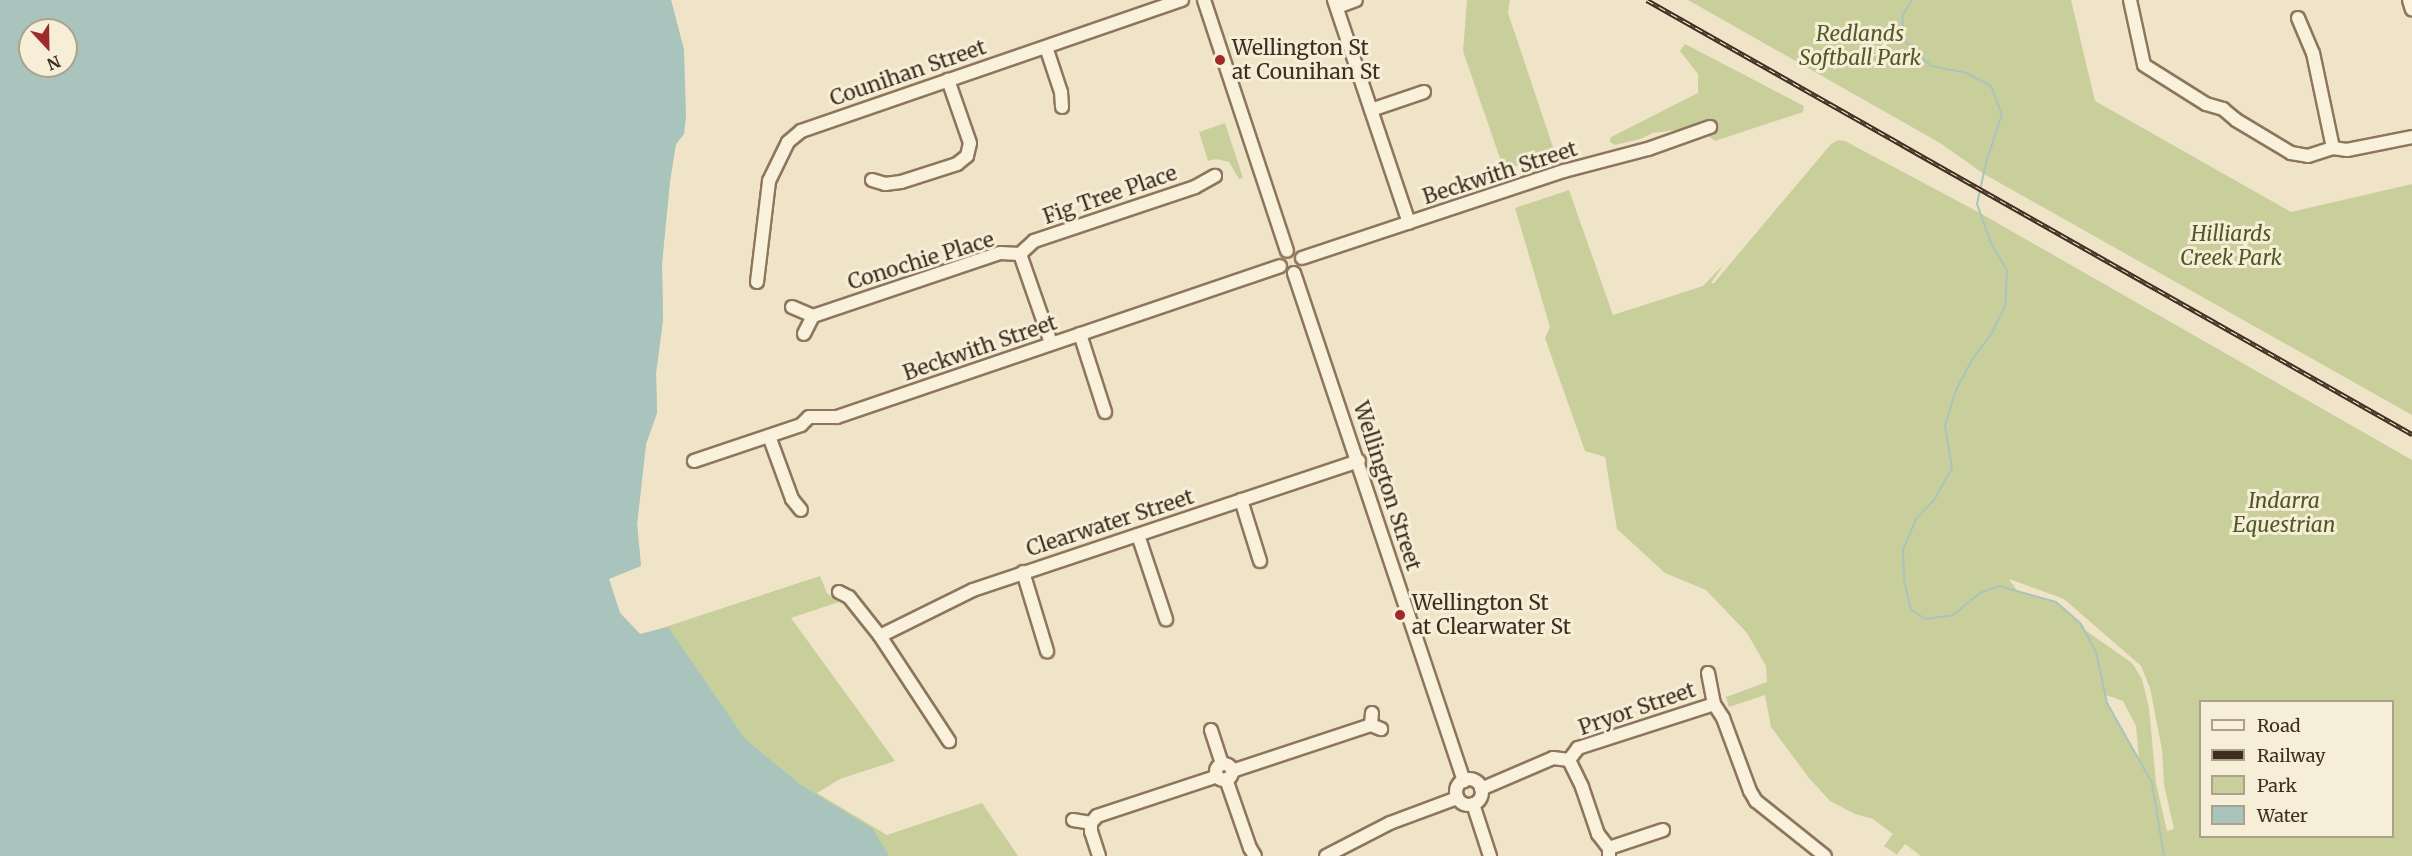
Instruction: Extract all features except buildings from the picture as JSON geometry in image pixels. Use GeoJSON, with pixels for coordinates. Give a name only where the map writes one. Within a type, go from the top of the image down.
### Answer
{"type":"FeatureCollection","features":[{"type":"Feature","properties":{"kind":"street","name":"Counihan Street"},"geometry":{"type":"LineString","coordinates":[[757,282],[769,181],[788,142],[801,131],[1182,0]]}},
{"type":"Feature","properties":{"kind":"street"},"geometry":{"type":"LineString","coordinates":[[1204,0],[1287,251]]}},
{"type":"Feature","properties":{"kind":"street"},"geometry":{"type":"LineString","coordinates":[[1356,0],[1336,3],[1409,223]]}},
{"type":"Feature","properties":{"kind":"street"},"geometry":{"type":"LineString","coordinates":[[2130,0],[2144,64],[2157,75],[2206,104],[2223,109],[2236,120],[2291,153],[2308,156],[2333,148],[2347,150],[2412,137]]}},
{"type":"Feature","properties":{"kind":"street"},"geometry":{"type":"LineString","coordinates":[[2409,0],[2412,10]]}},
{"type":"Feature","properties":{"kind":"street"},"geometry":{"type":"LineString","coordinates":[[2298,18],[2313,53],[2333,148]]}},
{"type":"Feature","properties":{"kind":"street"},"geometry":{"type":"LineString","coordinates":[[1046,47],[1062,92],[1062,107]]}},
{"type":"Feature","properties":{"kind":"street"},"geometry":{"type":"LineString","coordinates":[[872,180],[885,184],[901,182],[957,164],[967,156],[970,143],[948,80]]}},
{"type":"Feature","properties":{"kind":"street"},"geometry":{"type":"LineString","coordinates":[[1371,110],[1424,92]]}},
{"type":"Feature","properties":{"kind":"street","name":"Beckwith Street"},"geometry":{"type":"LineString","coordinates":[[1302,258],[1564,171],[1648,149],[1710,127]]}},
{"type":"Feature","properties":{"kind":"street","name":"Fig Tree Place"},"geometry":{"type":"LineString","coordinates":[[1020,254],[1034,242],[1195,188],[1215,176]]}},
{"type":"Feature","properties":{"kind":"street"},"geometry":{"type":"LineString","coordinates":[[1287,251],[1296,251],[1302,258],[1301,267],[1294,273],[1285,272],[1280,266],[1280,257],[1287,251]]}},
{"type":"Feature","properties":{"kind":"street","name":"Conochie Place"},"geometry":{"type":"LineString","coordinates":[[813,316],[1000,253],[1020,254],[1051,343]]}},
{"type":"Feature","properties":{"kind":"street","name":"Beckwith Street"},"geometry":{"type":"LineString","coordinates":[[694,460],[801,425],[809,417],[837,417],[1280,266]]}},
{"type":"Feature","properties":{"kind":"street","name":"Wellington Street"},"geometry":{"type":"LineString","coordinates":[[1294,273],[1359,461],[1464,781]]}},
{"type":"Feature","properties":{"kind":"street"},"geometry":{"type":"LineString","coordinates":[[792,307],[813,316],[804,334]]}},
{"type":"Feature","properties":{"kind":"street"},"geometry":{"type":"LineString","coordinates":[[1080,334],[1105,412]]}},
{"type":"Feature","properties":{"kind":"street"},"geometry":{"type":"LineString","coordinates":[[769,436],[792,499],[801,510]]}},
{"type":"Feature","properties":{"kind":"street","name":"Clearwater Street"},"geometry":{"type":"LineString","coordinates":[[880,636],[973,590],[1359,461]]}},
{"type":"Feature","properties":{"kind":"street"},"geometry":{"type":"LineString","coordinates":[[1241,500],[1260,561]]}},
{"type":"Feature","properties":{"kind":"street"},"geometry":{"type":"LineString","coordinates":[[1138,535],[1166,618]]}},
{"type":"Feature","properties":{"kind":"street"},"geometry":{"type":"LineString","coordinates":[[1023,572],[1047,651]]}},
{"type":"Feature","properties":{"kind":"street"},"geometry":{"type":"LineString","coordinates":[[839,592],[849,597],[880,636],[949,741]]}},
{"type":"Feature","properties":{"kind":"street","name":"Pryor Street"},"geometry":{"type":"LineString","coordinates":[[1481,789],[1553,758],[1569,760],[1578,748],[1714,704],[1708,674]]}},
{"type":"Feature","properties":{"kind":"street"},"geometry":{"type":"LineString","coordinates":[[1714,704],[1723,718],[1750,791],[1756,801],[1825,856]]}},
{"type":"Feature","properties":{"kind":"street"},"geometry":{"type":"LineString","coordinates":[[1099,856],[1091,832],[1091,823],[1097,816],[1375,722]]}},
{"type":"Feature","properties":{"kind":"street"},"geometry":{"type":"LineString","coordinates":[[1211,730],[1250,848],[1255,856]]}},
{"type":"Feature","properties":{"kind":"street"},"geometry":{"type":"LineString","coordinates":[[1569,760],[1582,787],[1598,834],[1609,852],[1663,830]]}},
{"type":"Feature","properties":{"kind":"street"},"geometry":{"type":"LineString","coordinates":[[1464,781],[1474,781],[1481,789],[1480,798],[1473,804],[1464,804],[1457,798],[1456,788],[1464,781]]}},
{"type":"Feature","properties":{"kind":"street"},"geometry":{"type":"LineString","coordinates":[[1326,856],[1390,824],[1457,798]]}},
{"type":"Feature","properties":{"kind":"street"},"geometry":{"type":"LineString","coordinates":[[1473,804],[1490,856]]}},
{"type":"Feature","properties":{"kind":"street"},"geometry":{"type":"LineString","coordinates":[[1073,820],[1091,823]]}},
{"type":"Feature","properties":{"kind":"green space"},"geometry":{"type":"Polygon","coordinates":[[[671,0],[684,50],[684,134],[676,144],[670,181],[662,263],[663,320],[656,373],[657,413],[646,444],[637,524],[641,566],[608,578],[620,613],[641,635],[820,576],[827,593],[839,602],[791,618],[895,761],[840,779],[817,793],[887,835],[982,803],[1018,856],[681,856],[562,492],[671,0]]]}},
{"type":"Feature","properties":{"kind":"green space"},"geometry":{"type":"Polygon","coordinates":[[[1467,0],[1510,0],[1508,13],[1555,153],[1504,170],[1463,51],[1467,0]]]}},
{"type":"Feature","properties":{"kind":"green space","name":"Hilliards Creek Park"},"geometry":{"type":"Polygon","coordinates":[[[1688,0],[2071,0],[2095,101],[2291,212],[2412,184],[2412,415],[1984,174],[1940,143],[1688,0]]]}},
{"type":"Feature","properties":{"kind":"green space"},"geometry":{"type":"Polygon","coordinates":[[[1685,44],[1804,106],[1803,112],[1715,141],[1697,127],[1653,133],[1640,139],[1615,145],[1610,142],[1611,137],[1698,93],[1698,74],[1680,51],[1685,44]]]}},
{"type":"Feature","properties":{"kind":"green space"},"geometry":{"type":"Polygon","coordinates":[[[1225,123],[1243,178],[1239,179],[1229,162],[1216,159],[1208,161],[1199,132],[1225,123]]]}},
{"type":"Feature","properties":{"kind":"green space","name":"Indarra Equestrian"},"geometry":{"type":"Polygon","coordinates":[[[1838,140],[1845,141],[1980,213],[2412,460],[2412,856],[1921,856],[1905,844],[1897,855],[1884,846],[1893,834],[1873,819],[1855,814],[1830,801],[1809,778],[1771,727],[1765,695],[1729,707],[1726,697],[1767,682],[1766,666],[1747,633],[1706,590],[1665,573],[1617,529],[1605,457],[1585,451],[1545,338],[1550,327],[1515,208],[1569,190],[1613,315],[1703,286],[1725,263],[1711,283],[1714,283],[1831,144],[1838,140]],[[2009,579],[2018,592],[2056,602],[2085,630],[2132,663],[2142,679],[2149,708],[2156,783],[2167,831],[2174,829],[2164,785],[2162,750],[2150,688],[2141,666],[2064,599],[2009,579]],[[2106,695],[2107,703],[2139,759],[2136,726],[2123,701],[2106,695]]]}},
{"type":"Feature","properties":{"kind":"water"},"geometry":{"type":"Polygon","coordinates":[[[0,0],[671,0],[684,50],[686,116],[684,134],[676,144],[670,181],[662,263],[663,320],[656,373],[657,413],[646,444],[637,524],[641,566],[609,579],[620,613],[640,634],[668,627],[745,739],[800,784],[873,829],[889,856],[0,856],[0,0]]]}},
{"type":"Feature","properties":{"kind":"waterway"},"geometry":{"type":"LineString","coordinates":[[1912,0],[1902,16],[1905,41],[1931,66],[1966,73],[1991,86],[2002,114],[1986,163],[1977,204],[1991,243],[2007,271],[2005,306],[1992,333],[1972,360],[1956,390],[1945,426],[1952,468],[1935,499],[1916,519],[1903,549],[1904,580],[1911,610],[1926,619],[1953,615],[1980,593],[1999,586],[2056,602],[2081,624],[2096,652],[2107,703],[2152,783],[2164,856]]}},
{"type":"Feature","properties":{"kind":"railway"},"geometry":{"type":"LineString","coordinates":[[1647,0],[2412,434]]}},
{"type":"Feature","properties":{"kind":"place","name":"Wellington St at Counihan St"},"geometry":{"type":"Point","coordinates":[1220,60]}},
{"type":"Feature","properties":{"kind":"place","name":"Wellington St at Clearwater St"},"geometry":{"type":"Point","coordinates":[1400,615]}},
{"type":"Feature","properties":{"kind":"park label","name":"Redlands Softball Park"},"geometry":{"type":"Point","coordinates":[1860,46]}}]}
